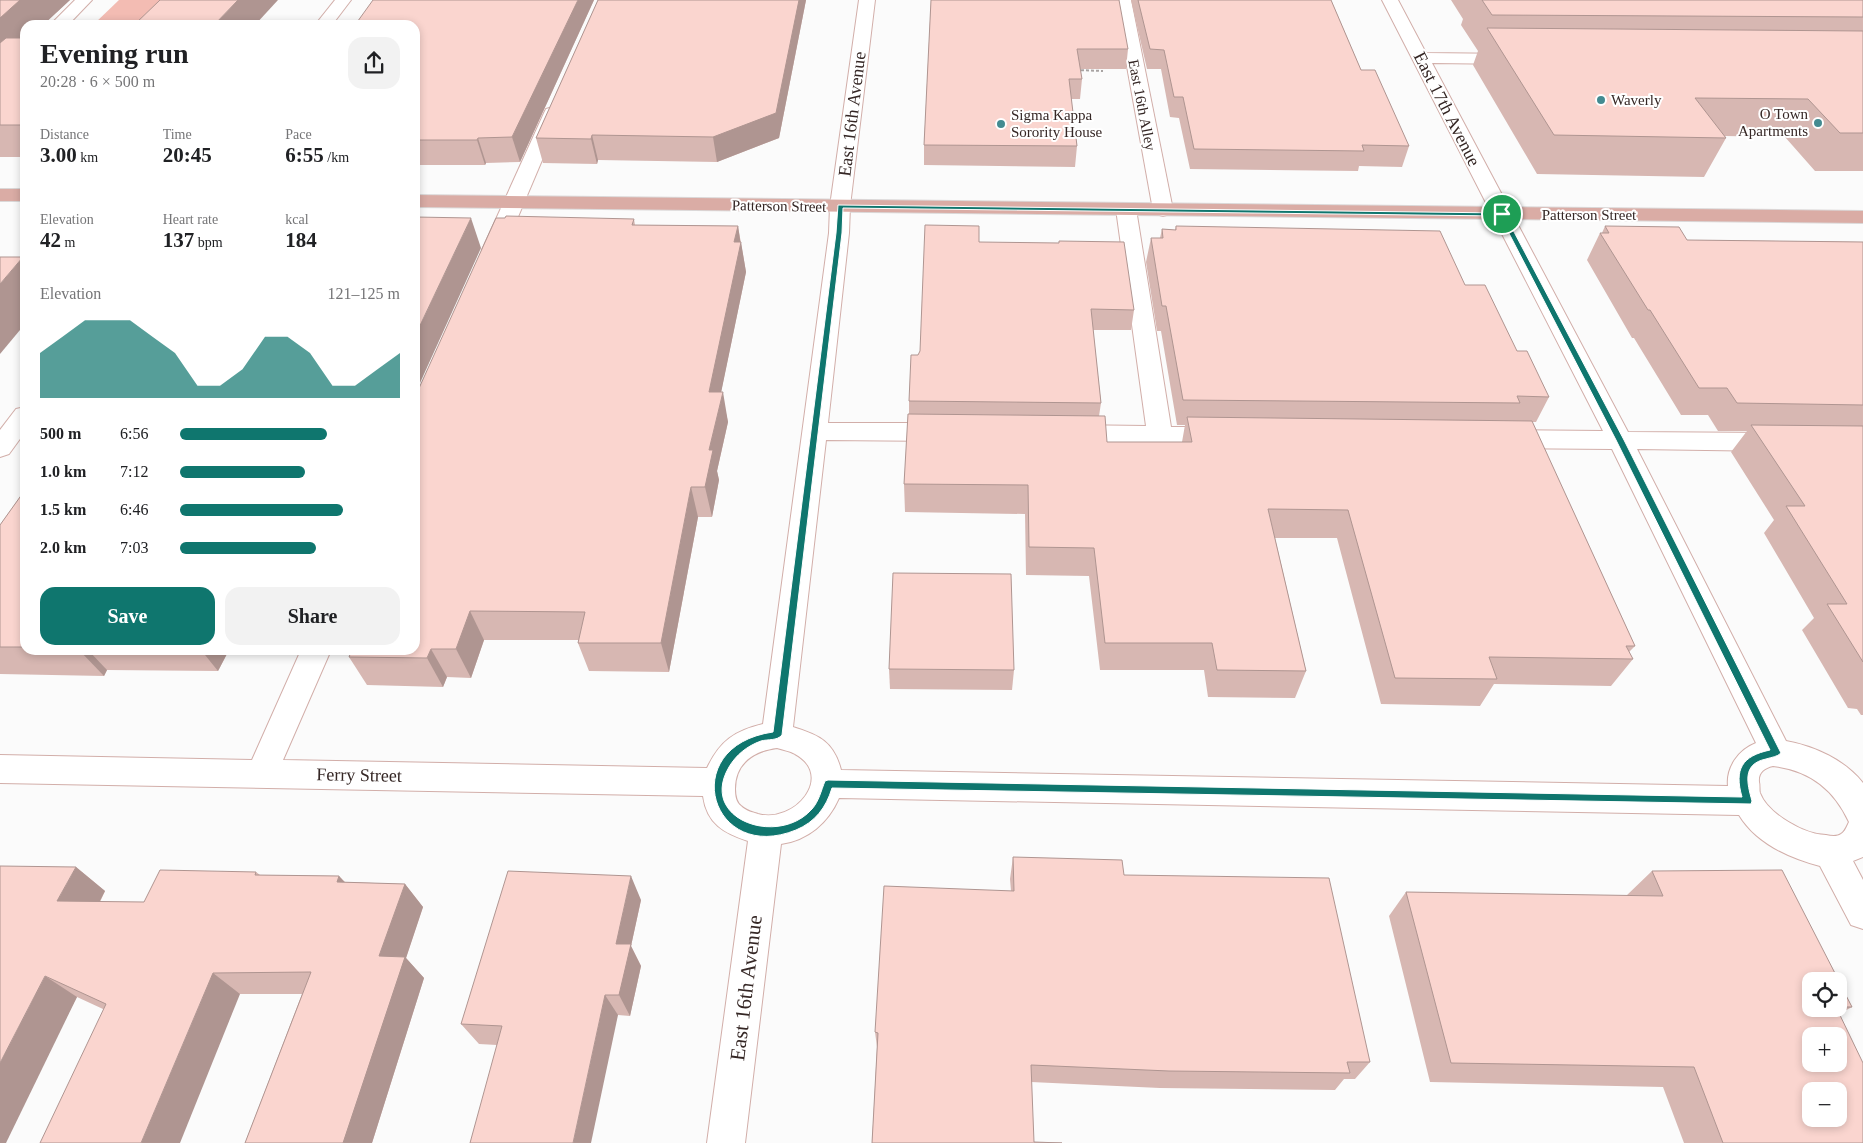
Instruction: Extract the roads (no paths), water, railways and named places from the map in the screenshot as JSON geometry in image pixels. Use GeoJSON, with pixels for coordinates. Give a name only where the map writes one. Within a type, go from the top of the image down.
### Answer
{"type":"FeatureCollection","features":[{"type":"Feature","properties":{"kind":"main road"},"geometry":{"type":"LineString","coordinates":[[0,194],[20,195]]}},
{"type":"Feature","properties":{"kind":"main road","name":"Patterson Street"},"geometry":{"type":"LineString","coordinates":[[420,201],[1863,217]]}},
{"type":"Feature","properties":{"kind":"street"},"geometry":{"type":"LineString","coordinates":[[63,20],[84,0]]}},
{"type":"Feature","properties":{"kind":"street"},"geometry":{"type":"LineString","coordinates":[[327,20],[343,0]]}},
{"type":"Feature","properties":{"kind":"street","name":"East 16th Avenue"},"geometry":{"type":"LineString","coordinates":[[777,735],[866,0]]}},
{"type":"Feature","properties":{"kind":"street","name":"East 16th Alley"},"geometry":{"type":"LineString","coordinates":[[1124,0],[1163,210]]}},
{"type":"Feature","properties":{"kind":"street","name":"East 17th Avenue"},"geometry":{"type":"LineString","coordinates":[[1390,0],[1620,440],[1776,753]]}},
{"type":"Feature","properties":{"kind":"street"},"geometry":{"type":"LineString","coordinates":[[1420,58],[1534,59]]}},
{"type":"Feature","properties":{"kind":"street"},"geometry":{"type":"LineString","coordinates":[[484,268],[559,100]]}},
{"type":"Feature","properties":{"kind":"street"},"geometry":{"type":"LineString","coordinates":[[1126,209],[1160,435]]}},
{"type":"Feature","properties":{"kind":"street"},"geometry":{"type":"LineString","coordinates":[[0,448],[20,422]]}},
{"type":"Feature","properties":{"kind":"street"},"geometry":{"type":"LineString","coordinates":[[814,431],[961,433]]}},
{"type":"Feature","properties":{"kind":"street"},"geometry":{"type":"LineString","coordinates":[[1040,434],[1239,436]]}},
{"type":"Feature","properties":{"kind":"street"},"geometry":{"type":"LineString","coordinates":[[1478,438],[1794,442]]}},
{"type":"Feature","properties":{"kind":"street"},"geometry":{"type":"LineString","coordinates":[[262,773],[314,655]]}},
{"type":"Feature","properties":{"kind":"street"},"geometry":{"type":"LineString","coordinates":[[777,735],[794,737],[809,744],[820,754],[827,768],[828,784],[824,798],[815,812],[801,823],[785,830],[766,832],[750,829],[735,822],[724,811],[719,797],[718,782],[723,768],[732,754],[745,744],[760,737],[777,735]]}},
{"type":"Feature","properties":{"kind":"street"},"geometry":{"type":"LineString","coordinates":[[1776,753],[1799,756],[1822,766],[1842,782],[1862,811],[1862,836],[1851,848],[1830,852],[1807,848],[1782,837],[1762,820],[1748,801],[1742,782],[1746,766],[1758,756],[1776,753]]}},
{"type":"Feature","properties":{"kind":"street","name":"Ferry Street"},"geometry":{"type":"LineString","coordinates":[[0,769],[718,782]]}},
{"type":"Feature","properties":{"kind":"street"},"geometry":{"type":"LineString","coordinates":[[828,784],[1748,801]]}},
{"type":"Feature","properties":{"kind":"street","name":"East 16th Avenue"},"geometry":{"type":"LineString","coordinates":[[726,1143],[766,832]]}},
{"type":"Feature","properties":{"kind":"street"},"geometry":{"type":"LineString","coordinates":[[1830,852],[1863,913]]}},
{"type":"Feature","properties":{"kind":"place","name":"Waverly"},"geometry":{"type":"Point","coordinates":[1601,100]}},
{"type":"Feature","properties":{"kind":"place","name":"O Town Apartments"},"geometry":{"type":"Point","coordinates":[1818,123]}},
{"type":"Feature","properties":{"kind":"place","name":"Sigma Kappa Sorority House"},"geometry":{"type":"Point","coordinates":[1001,124]}}]}
